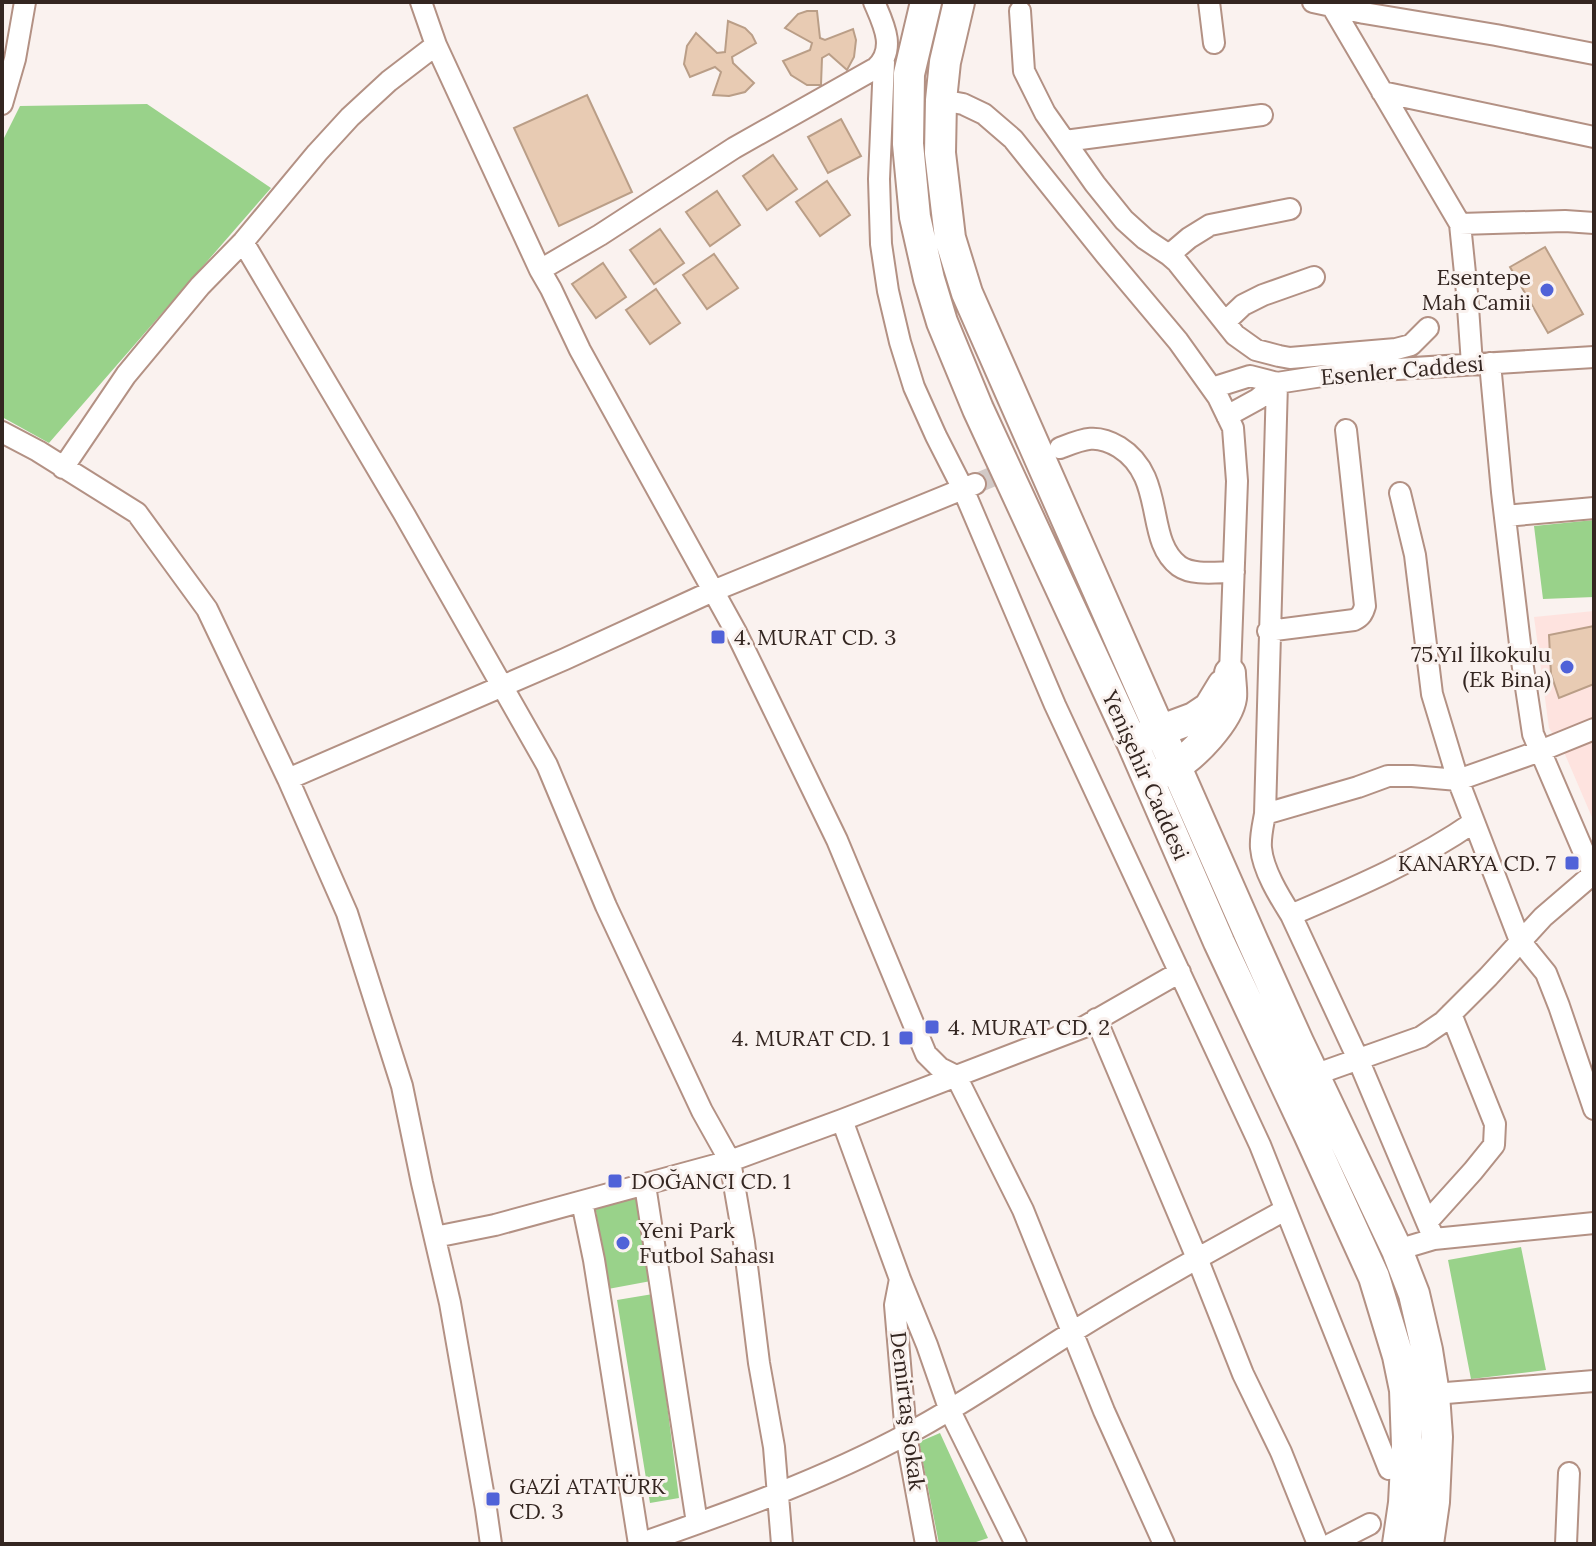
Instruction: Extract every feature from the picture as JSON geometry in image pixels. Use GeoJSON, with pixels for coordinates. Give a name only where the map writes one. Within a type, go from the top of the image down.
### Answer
{"type":"FeatureCollection","features":[{"type":"Feature","properties":{"kind":"highway","name":"Yenişehir Caddesi"},"geometry":{"type":"LineString","coordinates":[[926,2],[909,74],[908,144],[915,217],[942,322],[978,409],[1132,742],[1219,942],[1374,1277],[1405,1390],[1407,1445],[1398,1544]]}},
{"type":"Feature","properties":{"kind":"highway","name":"Yenişehir Caddesi"},"geometry":{"type":"LineString","coordinates":[[959,2],[945,62],[941,100],[940,153],[950,238],[967,293],[1259,957],[1397,1250],[1414,1294],[1427,1350],[1437,1437],[1434,1502],[1428,1544]]}},
{"type":"Feature","properties":{"kind":"highway"},"geometry":{"type":"LineString","coordinates":[[1132,742],[1194,718],[1209,708],[1230,673]]}},
{"type":"Feature","properties":{"kind":"highway"},"geometry":{"type":"LineString","coordinates":[[1148,779],[1176,766],[1207,738],[1231,700],[1230,673]]}},
{"type":"Feature","properties":{"kind":"street"},"geometry":{"type":"LineString","coordinates":[[2,104],[15,59],[25,2]]}},
{"type":"Feature","properties":{"kind":"street"},"geometry":{"type":"LineString","coordinates":[[421,2],[436,45],[540,270],[580,350],[736,632],[837,840],[926,1054],[940,1068],[956,1076],[1023,1210],[1104,1411],[1164,1544]]}},
{"type":"Feature","properties":{"kind":"street"},"geometry":{"type":"LineString","coordinates":[[874,2],[887,33],[888,47],[881,98],[881,244],[888,291],[914,387],[936,436],[969,486],[1055,705],[1260,1145],[1389,1469]]}},
{"type":"Feature","properties":{"kind":"street"},"geometry":{"type":"LineString","coordinates":[[1209,2],[1214,43]]}},
{"type":"Feature","properties":{"kind":"street"},"geometry":{"type":"LineString","coordinates":[[1313,2],[1333,8],[1366,8],[1594,54]]}},
{"type":"Feature","properties":{"kind":"street"},"geometry":{"type":"LineString","coordinates":[[1314,1075],[1421,1037],[1451,1014],[1571,891],[1593,875],[1533,734],[1505,516],[1467,293],[1460,224],[1333,8]]}},
{"type":"Feature","properties":{"kind":"street"},"geometry":{"type":"LineString","coordinates":[[1020,11],[1024,71],[1045,113],[1124,220],[1169,255],[1194,281],[1235,335],[1256,350],[1290,358],[1396,349],[1411,345],[1428,328]]}},
{"type":"Feature","properties":{"kind":"street"},"geometry":{"type":"LineString","coordinates":[[63,468],[126,375],[317,153],[389,81],[436,45]]}},
{"type":"Feature","properties":{"kind":"street"},"geometry":{"type":"LineString","coordinates":[[540,270],[734,148],[884,62]]}},
{"type":"Feature","properties":{"kind":"street"},"geometry":{"type":"LineString","coordinates":[[1382,92],[1594,137]]}},
{"type":"Feature","properties":{"kind":"street"},"geometry":{"type":"LineString","coordinates":[[941,100],[963,104],[984,114],[1013,139],[1178,341],[1212,388],[1227,416],[1233,428],[1237,481],[1230,673]]}},
{"type":"Feature","properties":{"kind":"street"},"geometry":{"type":"LineString","coordinates":[[1065,141],[1262,115]]}},
{"type":"Feature","properties":{"kind":"street"},"geometry":{"type":"LineString","coordinates":[[1169,255],[1210,225],[1290,209]]}},
{"type":"Feature","properties":{"kind":"street"},"geometry":{"type":"LineString","coordinates":[[1460,224],[1594,223]]}},
{"type":"Feature","properties":{"kind":"street"},"geometry":{"type":"LineString","coordinates":[[243,242],[547,765],[606,906],[702,1111],[730,1161],[774,1447],[782,1544]]}},
{"type":"Feature","properties":{"kind":"street"},"geometry":{"type":"LineString","coordinates":[[1225,322],[1243,305],[1314,277]]}},
{"type":"Feature","properties":{"kind":"street","name":"Esenler Caddesi"},"geometry":{"type":"LineString","coordinates":[[1212,388],[1250,376],[1277,383],[1348,372],[1594,357]]}},
{"type":"Feature","properties":{"kind":"street"},"geometry":{"type":"LineString","coordinates":[[1227,416],[1258,399],[1277,383]]}},
{"type":"Feature","properties":{"kind":"street"},"geometry":{"type":"LineString","coordinates":[[1277,383],[1265,814],[1261,847],[1267,868],[1358,1059],[1431,1230]]}},
{"type":"Feature","properties":{"kind":"street"},"geometry":{"type":"LineString","coordinates":[[1268,631],[1354,620],[1364,612],[1346,430]]}},
{"type":"Feature","properties":{"kind":"street"},"geometry":{"type":"LineString","coordinates":[[2,432],[137,513],[199,597],[288,779],[347,913],[402,1086],[450,1303],[491,1544]]}},
{"type":"Feature","properties":{"kind":"street"},"geometry":{"type":"LineString","coordinates":[[1060,448],[1082,439],[1096,438],[1128,453],[1146,479],[1162,540],[1171,558],[1182,568],[1196,572],[1234,572]]}},
{"type":"Feature","properties":{"kind":"street"},"geometry":{"type":"LineString","coordinates":[[288,779],[713,591],[969,486]]}},
{"type":"Feature","properties":{"kind":"street"},"geometry":{"type":"LineString","coordinates":[[1400,493],[1415,555],[1432,694],[1458,780],[1520,941],[1546,973],[1594,1109]]}},
{"type":"Feature","properties":{"kind":"street"},"geometry":{"type":"LineString","coordinates":[[1505,516],[1594,508]]}},
{"type":"Feature","properties":{"kind":"street"},"geometry":{"type":"LineString","coordinates":[[1265,814],[1388,776],[1458,780],[1594,729]]}},
{"type":"Feature","properties":{"kind":"street"},"geometry":{"type":"LineString","coordinates":[[1291,915],[1432,849],[1474,822]]}},
{"type":"Feature","properties":{"kind":"street"},"geometry":{"type":"LineString","coordinates":[[435,1237],[495,1225],[730,1161],[1084,1027],[1180,972]]}},
{"type":"Feature","properties":{"kind":"street"},"geometry":{"type":"LineString","coordinates":[[1397,1250],[1431,1230],[1494,1145],[1495,1124],[1451,1014]]}},
{"type":"Feature","properties":{"kind":"street"},"geometry":{"type":"LineString","coordinates":[[1096,1019],[1243,1374],[1281,1452],[1318,1544]]}},
{"type":"Feature","properties":{"kind":"street"},"geometry":{"type":"LineString","coordinates":[[910,1093],[921,1071],[922,1045]]}},
{"type":"Feature","properties":{"kind":"street"},"geometry":{"type":"LineString","coordinates":[[842,1120],[950,1411],[1016,1544]]}},
{"type":"Feature","properties":{"kind":"street"},"geometry":{"type":"LineString","coordinates":[[645,1185],[697,1523]]}},
{"type":"Feature","properties":{"kind":"street"},"geometry":{"type":"LineString","coordinates":[[582,1202],[639,1544],[832,1471],[906,1435],[950,1411],[1073,1331],[1285,1210]]}},
{"type":"Feature","properties":{"kind":"street"},"geometry":{"type":"LineString","coordinates":[[1431,1230],[1594,1223]]}},
{"type":"Feature","properties":{"kind":"street","name":"Demirtaş Sokak"},"geometry":{"type":"LineString","coordinates":[[900,1279],[895,1305],[906,1435],[926,1544]]}},
{"type":"Feature","properties":{"kind":"street"},"geometry":{"type":"LineString","coordinates":[[1434,1394],[1594,1381]]}},
{"type":"Feature","properties":{"kind":"street"},"geometry":{"type":"LineString","coordinates":[[1566,1544],[1569,1473]]}},
{"type":"Feature","properties":{"kind":"street"},"geometry":{"type":"LineString","coordinates":[[1331,1544],[1370,1524]]}},
{"type":"Feature","properties":{"kind":"shaded area","name":"75.Yıl İlkokulu (Ek Bina)"},"geometry":{"type":"Polygon","coordinates":[[[1594,611],[1594,717],[1553,734],[1549,728],[1534,617],[1594,611]]]}},
{"type":"Feature","properties":{"kind":"shaded area"},"geometry":{"type":"Polygon","coordinates":[[[1594,739],[1594,822],[1564,752],[1594,739]]]}},
{"type":"Feature","properties":{"kind":"green space"},"geometry":{"type":"Polygon","coordinates":[[[147,104],[271,188],[49,443],[2,417],[2,142],[20,106],[147,104]]]}},
{"type":"Feature","properties":{"kind":"green space"},"geometry":{"type":"Polygon","coordinates":[[[1594,520],[1594,597],[1543,599],[1534,526],[1594,520]]]}},
{"type":"Feature","properties":{"kind":"green space","name":"Yeni Park Futbol Sahası"},"geometry":{"type":"Polygon","coordinates":[[[639,1193],[651,1281],[608,1289],[595,1205],[639,1193]]]}},
{"type":"Feature","properties":{"kind":"green space"},"geometry":{"type":"Polygon","coordinates":[[[1521,1247],[1546,1370],[1471,1379],[1448,1260],[1521,1247]]]}},
{"type":"Feature","properties":{"kind":"green space"},"geometry":{"type":"Polygon","coordinates":[[[653,1294],[679,1498],[650,1503],[617,1300],[653,1294]]]}},
{"type":"Feature","properties":{"kind":"green space"},"geometry":{"type":"Polygon","coordinates":[[[940,1433],[988,1538],[970,1544],[939,1544],[919,1442],[940,1433]]]}},
{"type":"Feature","properties":{"kind":"building"},"geometry":{"type":"Polygon","coordinates":[[[817,11],[820,38],[825,40],[853,29],[856,40],[854,57],[847,70],[829,54],[822,58],[821,85],[807,85],[791,75],[783,61],[810,50],[812,43],[785,28],[798,14],[817,11]]]}},
{"type":"Feature","properties":{"kind":"building"},"geometry":{"type":"Polygon","coordinates":[[[728,21],[745,28],[756,43],[732,57],[733,63],[754,83],[745,92],[729,96],[713,95],[721,72],[715,67],[690,77],[684,64],[687,46],[696,33],[717,53],[725,52],[728,21]]]}},
{"type":"Feature","properties":{"kind":"building"},"geometry":{"type":"Polygon","coordinates":[[[587,95],[632,192],[559,226],[514,128],[587,95]]]}},
{"type":"Feature","properties":{"kind":"building"},"geometry":{"type":"Polygon","coordinates":[[[841,119],[861,156],[828,173],[808,137],[841,119]]]}},
{"type":"Feature","properties":{"kind":"building"},"geometry":{"type":"Polygon","coordinates":[[[773,155],[797,189],[767,210],[743,176],[773,155]]]}},
{"type":"Feature","properties":{"kind":"building"},"geometry":{"type":"Polygon","coordinates":[[[827,181],[850,215],[820,236],[796,202],[827,181]]]}},
{"type":"Feature","properties":{"kind":"building"},"geometry":{"type":"Polygon","coordinates":[[[717,191],[740,225],[710,246],[686,212],[717,191]]]}},
{"type":"Feature","properties":{"kind":"building"},"geometry":{"type":"Polygon","coordinates":[[[660,229],[684,263],[654,284],[630,250],[660,229]]]}},
{"type":"Feature","properties":{"kind":"building","name":"Esentepe Mah Camii"},"geometry":{"type":"Polygon","coordinates":[[[1545,247],[1583,314],[1548,333],[1510,267],[1545,247]]]}},
{"type":"Feature","properties":{"kind":"building"},"geometry":{"type":"Polygon","coordinates":[[[714,254],[738,288],[707,309],[683,275],[714,254]]]}},
{"type":"Feature","properties":{"kind":"building"},"geometry":{"type":"Polygon","coordinates":[[[603,263],[626,297],[596,318],[572,284],[603,263]]]}},
{"type":"Feature","properties":{"kind":"building"},"geometry":{"type":"Polygon","coordinates":[[[656,289],[680,323],[650,344],[626,310],[656,289]]]}},
{"type":"Feature","properties":{"kind":"building"},"geometry":{"type":"Polygon","coordinates":[[[1594,626],[1594,684],[1559,698],[1551,674],[1549,635],[1594,626]]]}},
{"type":"Feature","properties":{"kind":"tunnel"},"geometry":{"type":"LineString","coordinates":[[975,484],[1049,453]]}},
{"type":"Feature","properties":{"kind":"place","name":"Esentepe Mah Camii"},"geometry":{"type":"Point","coordinates":[1547,290]}},
{"type":"Feature","properties":{"kind":"place","name":"4. MURAT CD. 3"},"geometry":{"type":"Point","coordinates":[718,637]}},
{"type":"Feature","properties":{"kind":"place","name":"75.Yıl İlkokulu (Ek Bina)"},"geometry":{"type":"Point","coordinates":[1567,667]}},
{"type":"Feature","properties":{"kind":"place","name":"KANARYA CD. 7"},"geometry":{"type":"Point","coordinates":[1572,863]}},
{"type":"Feature","properties":{"kind":"place","name":"4. MURAT CD. 2"},"geometry":{"type":"Point","coordinates":[932,1027]}},
{"type":"Feature","properties":{"kind":"place","name":"4. MURAT CD. 1"},"geometry":{"type":"Point","coordinates":[906,1038]}},
{"type":"Feature","properties":{"kind":"place","name":"DOĞANCI CD. 1"},"geometry":{"type":"Point","coordinates":[615,1181]}},
{"type":"Feature","properties":{"kind":"place","name":"Yeni Park Futbol Sahası"},"geometry":{"type":"Point","coordinates":[623,1243]}},
{"type":"Feature","properties":{"kind":"place","name":"GAZİ ATATÜRK CD. 3"},"geometry":{"type":"Point","coordinates":[493,1499]}}]}
